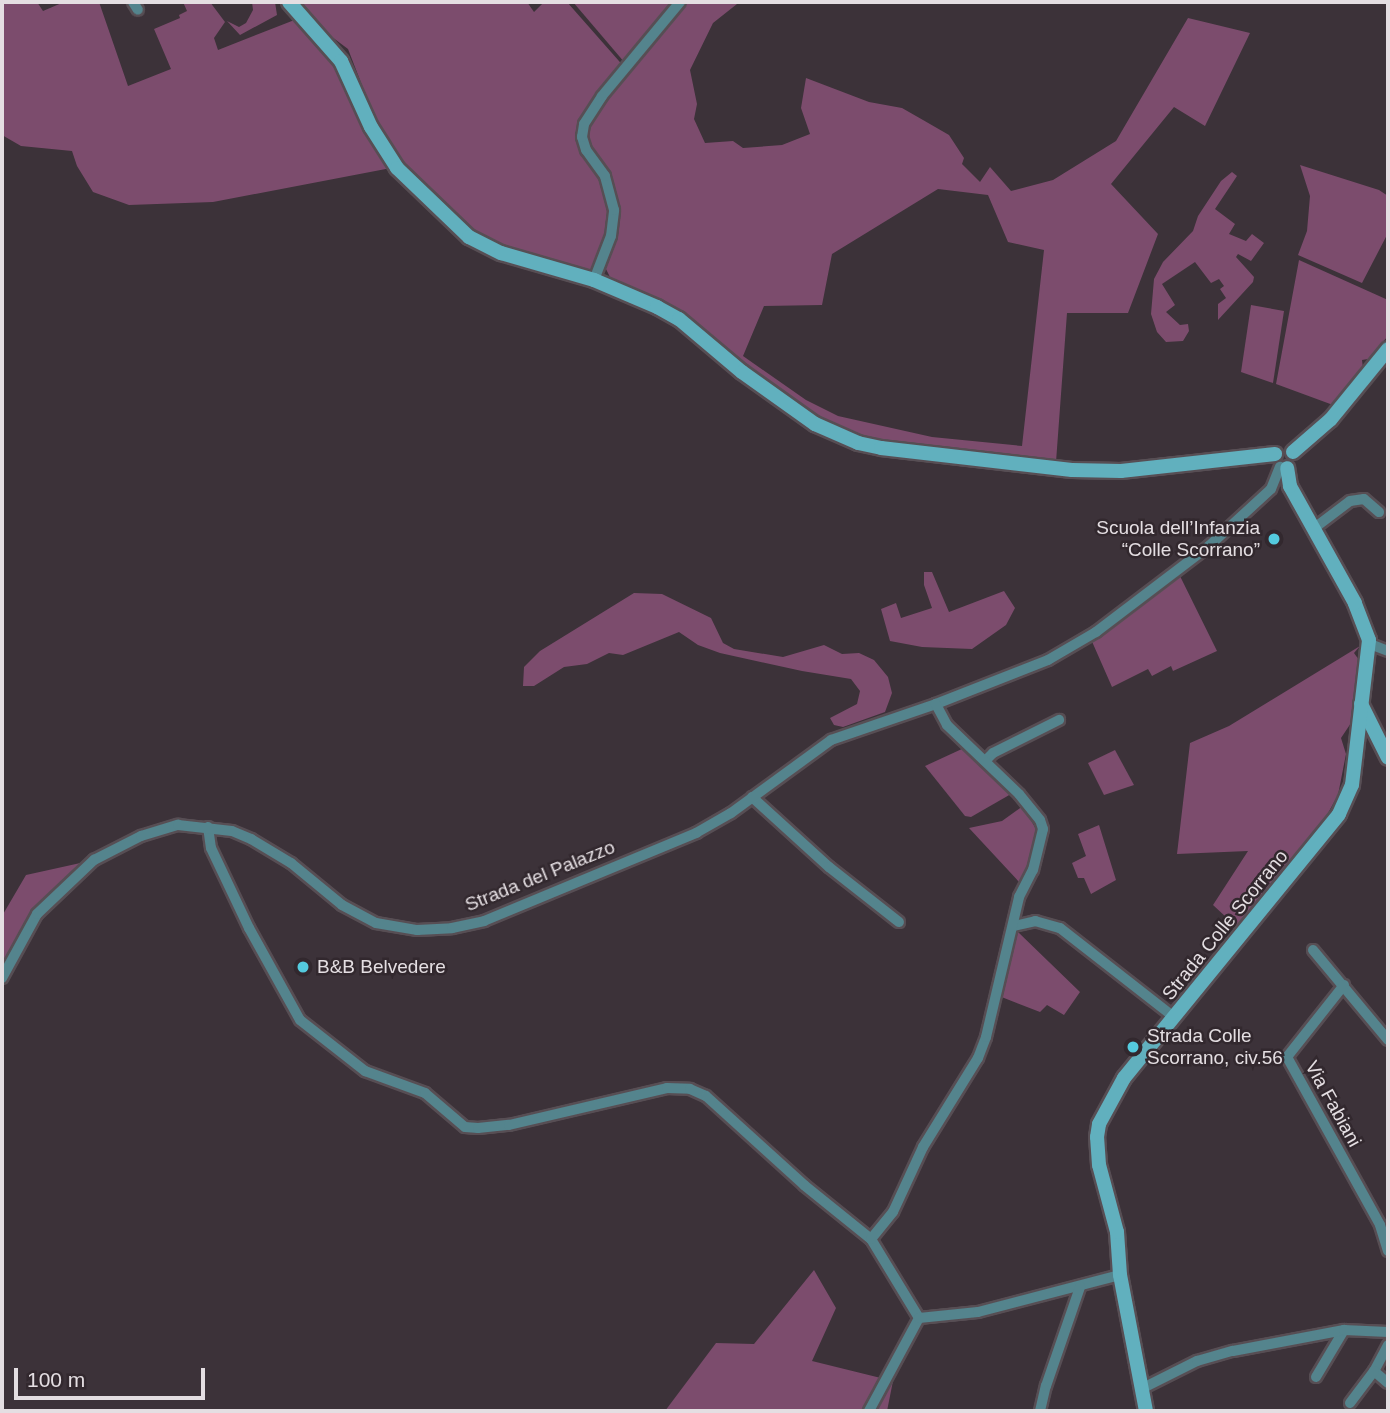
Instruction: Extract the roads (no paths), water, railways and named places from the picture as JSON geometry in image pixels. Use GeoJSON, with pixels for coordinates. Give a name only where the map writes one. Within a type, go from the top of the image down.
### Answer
{"type":"FeatureCollection","features":[{"type":"Feature","properties":{"kind":"street"},"geometry":{"type":"LineString","coordinates":[[289,2],[341,61],[371,127],[397,168],[469,237],[501,253],[630,293],[679,319],[742,373],[815,425],[858,443],[881,448],[1093,471],[1256,458],[1279,463],[1294,460],[1293,452],[1331,419],[1388,349]]}},
{"type":"Feature","properties":{"kind":"street"},"geometry":{"type":"LineString","coordinates":[[594,280],[611,236],[614,210],[605,176],[586,150],[582,137],[584,124],[602,96],[678,6]]}},
{"type":"Feature","properties":{"kind":"street","name":"Strada Colle Scorrano"},"geometry":{"type":"LineString","coordinates":[[1146,1411],[1120,1275],[1117,1232],[1097,1151],[1099,1124],[1125,1078],[1347,801],[1370,644],[1355,603],[1279,463]]}},
{"type":"Feature","properties":{"kind":"street","name":"Strada del Palazzo"},"geometry":{"type":"LineString","coordinates":[[2,978],[37,914],[94,860],[116,847],[167,827],[208,827],[232,831],[270,848],[341,905],[376,923],[417,930],[452,928],[484,921],[696,833],[752,797],[831,740],[936,704],[1048,660],[1096,632],[1209,546],[1271,489],[1279,463]]}},
{"type":"Feature","properties":{"kind":"street"},"geometry":{"type":"LineString","coordinates":[[1313,529],[1350,500],[1358,499],[1379,512]]}},
{"type":"Feature","properties":{"kind":"street"},"geometry":{"type":"LineString","coordinates":[[1370,644],[1388,651]]}},
{"type":"Feature","properties":{"kind":"street"},"geometry":{"type":"LineString","coordinates":[[871,1239],[893,1212],[923,1147],[978,1058],[986,1037],[1002,959],[1014,926],[1020,897],[1033,870],[1042,824],[985,761],[947,725],[936,704]]}},
{"type":"Feature","properties":{"kind":"street"},"geometry":{"type":"LineString","coordinates":[[1361,704],[1388,758]]}},
{"type":"Feature","properties":{"kind":"street"},"geometry":{"type":"LineString","coordinates":[[985,761],[993,753],[1059,720]]}},
{"type":"Feature","properties":{"kind":"street"},"geometry":{"type":"LineString","coordinates":[[752,797],[830,867],[899,922]]}},
{"type":"Feature","properties":{"kind":"street"},"geometry":{"type":"LineString","coordinates":[[208,827],[211,848],[244,917],[300,1020],[365,1070],[425,1093],[465,1127],[478,1128],[509,1125],[667,1088],[690,1089],[706,1096],[804,1185],[871,1239],[919,1318]]}},
{"type":"Feature","properties":{"kind":"street"},"geometry":{"type":"LineString","coordinates":[[1014,926],[1035,921],[1060,928],[1175,1018]]}},
{"type":"Feature","properties":{"kind":"street"},"geometry":{"type":"LineString","coordinates":[[1312,950],[1388,1040]]}},
{"type":"Feature","properties":{"kind":"street","name":"Via Fabiani"},"geometry":{"type":"LineString","coordinates":[[1344,985],[1287,1057],[1380,1225],[1388,1251]]}},
{"type":"Feature","properties":{"kind":"street"},"geometry":{"type":"LineString","coordinates":[[919,1318],[978,1312],[1120,1275]]}},
{"type":"Feature","properties":{"kind":"street"},"geometry":{"type":"LineString","coordinates":[[1040,1411],[1080,1287]]}},
{"type":"Feature","properties":{"kind":"street"},"geometry":{"type":"LineString","coordinates":[[869,1411],[919,1318]]}},
{"type":"Feature","properties":{"kind":"street"},"geometry":{"type":"LineString","coordinates":[[1316,1377],[1344,1330]]}},
{"type":"Feature","properties":{"kind":"street"},"geometry":{"type":"LineString","coordinates":[[1141,1389],[1197,1361],[1233,1351],[1344,1330],[1388,1332]]}},
{"type":"Feature","properties":{"kind":"street"},"geometry":{"type":"LineString","coordinates":[[1350,1403],[1374,1371],[1388,1345]]}},
{"type":"Feature","properties":{"kind":"street"},"geometry":{"type":"LineString","coordinates":[[1374,1371],[1388,1383]]}},
{"type":"Feature","properties":{"kind":"place","name":"Scuola dell’Infanzia “Colle Scorrano”"},"geometry":{"type":"Point","coordinates":[1274,539]}},
{"type":"Feature","properties":{"kind":"place","name":"B&B Belvedere"},"geometry":{"type":"Point","coordinates":[303,967]}},
{"type":"Feature","properties":{"kind":"place","name":"Strada Colle Scorrano, civ.56"},"geometry":{"type":"Point","coordinates":[1133,1047]}}]}
